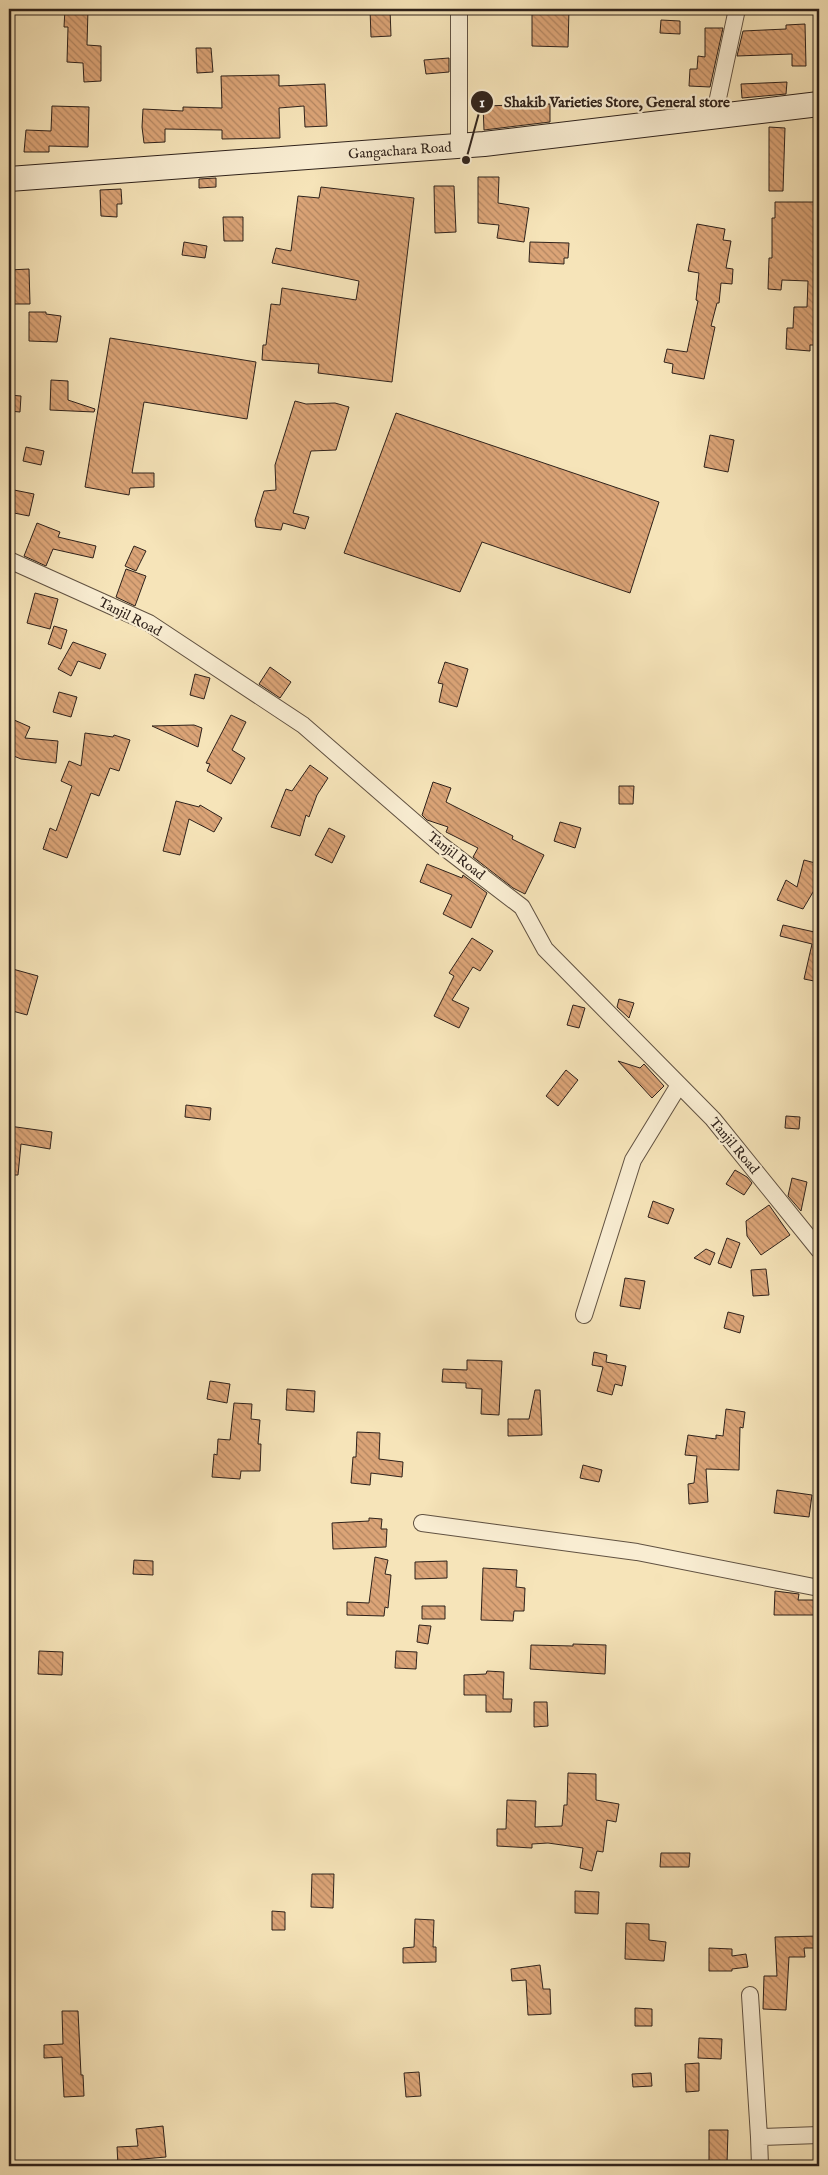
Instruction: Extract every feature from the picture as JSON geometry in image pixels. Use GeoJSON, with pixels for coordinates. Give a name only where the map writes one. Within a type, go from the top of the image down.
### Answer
{"type":"FeatureCollection","features":[{"type":"Feature","properties":{"kind":"main road","name":"Gangachara Road"},"geometry":{"type":"LineString","coordinates":[[9,179],[460,146],[819,104]]}},
{"type":"Feature","properties":{"kind":"street"},"geometry":{"type":"LineString","coordinates":[[459,9],[460,146]]}},
{"type":"Feature","properties":{"kind":"street"},"geometry":{"type":"LineString","coordinates":[[714,117],[737,9]]}},
{"type":"Feature","properties":{"kind":"street","name":"Tanjil Road"},"geometry":{"type":"LineString","coordinates":[[9,560],[148,623],[304,725],[441,845],[522,907],[545,949],[712,1119],[819,1250]]}},
{"type":"Feature","properties":{"kind":"street"},"geometry":{"type":"LineString","coordinates":[[584,1315],[633,1160],[679,1085]]}},
{"type":"Feature","properties":{"kind":"street"},"geometry":{"type":"LineString","coordinates":[[422,1523],[637,1552],[819,1588]]}},
{"type":"Feature","properties":{"kind":"street"},"geometry":{"type":"LineString","coordinates":[[750,1995],[760,2166]]}},
{"type":"Feature","properties":{"kind":"street"},"geometry":{"type":"LineString","coordinates":[[759,2137],[819,2135]]}},
{"type":"Feature","properties":{"kind":"building"},"geometry":{"type":"Polygon","coordinates":[[[65,9],[88,9],[87,45],[101,46],[101,81],[84,82],[83,63],[67,62],[68,27],[64,27],[65,9]]]}},
{"type":"Feature","properties":{"kind":"building"},"geometry":{"type":"Polygon","coordinates":[[[370,9],[390,9],[391,36],[371,37],[370,9]]]}},
{"type":"Feature","properties":{"kind":"building"},"geometry":{"type":"Polygon","coordinates":[[[532,9],[569,9],[568,47],[532,46],[532,9]]]}},
{"type":"Feature","properties":{"kind":"building"},"geometry":{"type":"Polygon","coordinates":[[[661,20],[680,21],[680,34],[660,33],[661,20]]]}},
{"type":"Feature","properties":{"kind":"building"},"geometry":{"type":"Polygon","coordinates":[[[805,24],[806,66],[792,66],[792,54],[737,56],[743,31],[786,29],[786,25],[805,24]]]}},
{"type":"Feature","properties":{"kind":"building"},"geometry":{"type":"Polygon","coordinates":[[[705,28],[723,28],[710,87],[689,86],[690,69],[697,69],[698,56],[705,57],[705,28]]]}},
{"type":"Feature","properties":{"kind":"building"},"geometry":{"type":"Polygon","coordinates":[[[196,48],[211,48],[213,72],[197,73],[196,48]]]}},
{"type":"Feature","properties":{"kind":"building"},"geometry":{"type":"Polygon","coordinates":[[[449,58],[449,72],[426,74],[424,60],[449,58]]]}},
{"type":"Feature","properties":{"kind":"building"},"geometry":{"type":"Polygon","coordinates":[[[279,75],[279,86],[325,84],[327,126],[305,127],[304,106],[279,108],[280,138],[222,139],[222,130],[165,129],[165,142],[144,143],[142,127],[143,109],[183,111],[183,107],[222,108],[221,76],[279,75]]]}},
{"type":"Feature","properties":{"kind":"building"},"geometry":{"type":"Polygon","coordinates":[[[787,82],[786,94],[742,98],[741,84],[787,82]]]}},
{"type":"Feature","properties":{"kind":"building"},"geometry":{"type":"Polygon","coordinates":[[[550,104],[550,122],[484,130],[483,106],[550,104]]]}},
{"type":"Feature","properties":{"kind":"building"},"geometry":{"type":"Polygon","coordinates":[[[52,106],[89,107],[88,147],[49,146],[49,152],[24,152],[26,130],[51,131],[52,106]]]}},
{"type":"Feature","properties":{"kind":"building"},"geometry":{"type":"Polygon","coordinates":[[[769,127],[785,128],[783,191],[769,191],[769,127]]]}},
{"type":"Feature","properties":{"kind":"building"},"geometry":{"type":"Polygon","coordinates":[[[478,177],[499,177],[498,203],[529,208],[524,242],[497,238],[499,225],[478,223],[478,177]]]}},
{"type":"Feature","properties":{"kind":"building"},"geometry":{"type":"Polygon","coordinates":[[[216,178],[216,187],[199,188],[199,179],[216,178]]]}},
{"type":"Feature","properties":{"kind":"building"},"geometry":{"type":"Polygon","coordinates":[[[434,186],[454,186],[456,232],[435,233],[434,186]]]}},
{"type":"Feature","properties":{"kind":"building"},"geometry":{"type":"Polygon","coordinates":[[[321,187],[414,198],[392,382],[318,373],[319,364],[262,360],[263,345],[266,345],[271,304],[280,305],[282,288],[356,300],[359,281],[272,263],[276,248],[291,251],[298,196],[319,198],[321,187]]]}},
{"type":"Feature","properties":{"kind":"building"},"geometry":{"type":"Polygon","coordinates":[[[121,189],[122,204],[117,204],[117,217],[101,216],[100,190],[121,189]]]}},
{"type":"Feature","properties":{"kind":"building"},"geometry":{"type":"Polygon","coordinates":[[[775,202],[819,202],[819,345],[810,345],[810,351],[786,349],[787,328],[793,328],[794,307],[807,307],[808,281],[782,280],[781,290],[768,289],[769,258],[772,258],[772,218],[775,218],[775,202]]]}},
{"type":"Feature","properties":{"kind":"building"},"geometry":{"type":"Polygon","coordinates":[[[223,217],[243,217],[243,241],[224,241],[223,217]]]}},
{"type":"Feature","properties":{"kind":"building"},"geometry":{"type":"Polygon","coordinates":[[[697,224],[725,229],[723,240],[731,241],[726,268],[733,269],[732,284],[721,283],[719,303],[717,303],[711,326],[715,327],[704,379],[672,373],[673,364],[664,362],[667,349],[687,352],[698,301],[696,300],[699,273],[688,271],[697,224]]]}},
{"type":"Feature","properties":{"kind":"building"},"geometry":{"type":"Polygon","coordinates":[[[184,242],[207,246],[205,258],[182,255],[184,242]]]}},
{"type":"Feature","properties":{"kind":"building"},"geometry":{"type":"Polygon","coordinates":[[[530,242],[569,243],[568,258],[564,258],[564,264],[529,262],[530,242]]]}},
{"type":"Feature","properties":{"kind":"building"},"geometry":{"type":"Polygon","coordinates":[[[29,269],[30,304],[9,304],[9,270],[29,269]]]}},
{"type":"Feature","properties":{"kind":"building"},"geometry":{"type":"Polygon","coordinates":[[[29,312],[46,312],[46,314],[61,316],[57,342],[29,341],[29,312]]]}},
{"type":"Feature","properties":{"kind":"building"},"geometry":{"type":"Polygon","coordinates":[[[110,338],[256,362],[247,419],[144,402],[132,473],[154,473],[154,487],[130,488],[129,495],[85,487],[110,338]]]}},
{"type":"Feature","properties":{"kind":"building"},"geometry":{"type":"Polygon","coordinates":[[[51,380],[68,381],[68,400],[95,409],[94,412],[50,410],[51,380]]]}},
{"type":"Feature","properties":{"kind":"building"},"geometry":{"type":"Polygon","coordinates":[[[9,395],[21,396],[20,412],[9,411],[9,395]]]}},
{"type":"Feature","properties":{"kind":"building"},"geometry":{"type":"Polygon","coordinates":[[[295,401],[306,404],[335,403],[349,407],[336,450],[311,451],[293,513],[309,517],[305,529],[283,523],[281,530],[256,527],[255,520],[264,491],[276,490],[275,465],[295,401]]]}},
{"type":"Feature","properties":{"kind":"building"},"geometry":{"type":"Polygon","coordinates":[[[396,413],[659,502],[630,593],[482,542],[460,592],[344,553],[396,413]]]}},
{"type":"Feature","properties":{"kind":"building"},"geometry":{"type":"Polygon","coordinates":[[[710,435],[734,440],[728,472],[704,467],[710,435]]]}},
{"type":"Feature","properties":{"kind":"building"},"geometry":{"type":"Polygon","coordinates":[[[26,447],[44,451],[41,465],[23,461],[26,447]]]}},
{"type":"Feature","properties":{"kind":"building"},"geometry":{"type":"Polygon","coordinates":[[[9,489],[34,494],[29,516],[9,512],[9,489]]]}},
{"type":"Feature","properties":{"kind":"building"},"geometry":{"type":"Polygon","coordinates":[[[37,523],[60,532],[58,537],[96,546],[93,558],[53,549],[46,566],[24,556],[37,523]]]}},
{"type":"Feature","properties":{"kind":"building"},"geometry":{"type":"Polygon","coordinates":[[[134,546],[146,551],[136,571],[125,566],[134,546]]]}},
{"type":"Feature","properties":{"kind":"building"},"geometry":{"type":"Polygon","coordinates":[[[126,569],[146,576],[135,606],[116,597],[126,569]]]}},
{"type":"Feature","properties":{"kind":"building"},"geometry":{"type":"Polygon","coordinates":[[[35,593],[58,599],[50,629],[27,623],[35,593]]]}},
{"type":"Feature","properties":{"kind":"building"},"geometry":{"type":"Polygon","coordinates":[[[54,626],[67,630],[61,649],[48,644],[54,626]]]}},
{"type":"Feature","properties":{"kind":"building"},"geometry":{"type":"Polygon","coordinates":[[[73,642],[106,654],[100,669],[78,661],[71,676],[58,669],[73,642]]]}},
{"type":"Feature","properties":{"kind":"building"},"geometry":{"type":"Polygon","coordinates":[[[445,662],[468,669],[457,707],[439,702],[443,684],[438,683],[445,662]]]}},
{"type":"Feature","properties":{"kind":"building"},"geometry":{"type":"Polygon","coordinates":[[[270,667],[291,682],[280,698],[259,684],[270,667]]]}},
{"type":"Feature","properties":{"kind":"building"},"geometry":{"type":"Polygon","coordinates":[[[195,674],[210,678],[204,699],[190,695],[195,674]]]}},
{"type":"Feature","properties":{"kind":"building"},"geometry":{"type":"Polygon","coordinates":[[[59,692],[77,697],[71,717],[53,712],[59,692]]]}},
{"type":"Feature","properties":{"kind":"building"},"geometry":{"type":"Polygon","coordinates":[[[231,715],[246,722],[232,750],[245,758],[231,784],[207,771],[210,764],[206,763],[231,715]]]}},
{"type":"Feature","properties":{"kind":"building"},"geometry":{"type":"Polygon","coordinates":[[[12,719],[30,727],[25,738],[58,741],[56,763],[21,759],[9,754],[9,728],[12,719]]]}},
{"type":"Feature","properties":{"kind":"building"},"geometry":{"type":"Polygon","coordinates":[[[194,725],[202,728],[198,747],[152,726],[194,725]]]}},
{"type":"Feature","properties":{"kind":"building"},"geometry":{"type":"Polygon","coordinates":[[[85,733],[113,737],[114,735],[130,740],[119,771],[110,768],[99,796],[91,793],[67,858],[43,849],[50,828],[56,831],[72,786],[61,781],[69,761],[81,766],[85,733]]]}},
{"type":"Feature","properties":{"kind":"building"},"geometry":{"type":"Polygon","coordinates":[[[310,765],[328,778],[317,795],[309,817],[306,815],[300,836],[271,827],[286,789],[292,791],[310,765]]]}},
{"type":"Feature","properties":{"kind":"building"},"geometry":{"type":"Polygon","coordinates":[[[433,782],[451,788],[446,802],[513,836],[512,839],[544,855],[525,894],[513,888],[473,857],[478,848],[446,832],[448,827],[427,820],[422,815],[433,782]]]}},
{"type":"Feature","properties":{"kind":"building"},"geometry":{"type":"Polygon","coordinates":[[[619,786],[634,786],[633,804],[619,804],[619,786]]]}},
{"type":"Feature","properties":{"kind":"building"},"geometry":{"type":"Polygon","coordinates":[[[176,801],[199,807],[200,805],[222,818],[214,832],[189,819],[180,855],[163,851],[176,801]]]}},
{"type":"Feature","properties":{"kind":"building"},"geometry":{"type":"Polygon","coordinates":[[[560,822],[581,828],[575,848],[554,841],[560,822]]]}},
{"type":"Feature","properties":{"kind":"building"},"geometry":{"type":"Polygon","coordinates":[[[329,828],[345,836],[332,863],[315,855],[329,828]]]}},
{"type":"Feature","properties":{"kind":"building"},"geometry":{"type":"Polygon","coordinates":[[[804,860],[819,864],[819,882],[803,909],[777,900],[786,880],[797,887],[804,860]]]}},
{"type":"Feature","properties":{"kind":"building"},"geometry":{"type":"Polygon","coordinates":[[[427,864],[462,878],[463,875],[487,893],[471,928],[443,914],[452,895],[420,882],[427,864]]]}},
{"type":"Feature","properties":{"kind":"building"},"geometry":{"type":"Polygon","coordinates":[[[783,925],[819,933],[819,982],[804,979],[812,944],[780,936],[783,925]]]}},
{"type":"Feature","properties":{"kind":"building"},"geometry":{"type":"Polygon","coordinates":[[[472,938],[493,951],[480,971],[473,967],[452,1000],[469,1008],[459,1028],[434,1016],[454,976],[449,973],[472,938]]]}},
{"type":"Feature","properties":{"kind":"building"},"geometry":{"type":"Polygon","coordinates":[[[9,968],[38,976],[27,1015],[9,1010],[9,968]]]}},
{"type":"Feature","properties":{"kind":"building"},"geometry":{"type":"Polygon","coordinates":[[[619,999],[634,1003],[629,1018],[617,1007],[619,999]]]}},
{"type":"Feature","properties":{"kind":"building"},"geometry":{"type":"Polygon","coordinates":[[[573,1005],[585,1008],[579,1028],[567,1025],[573,1005]]]}},
{"type":"Feature","properties":{"kind":"building"},"geometry":{"type":"Polygon","coordinates":[[[618,1061],[640,1068],[644,1064],[664,1086],[652,1098],[618,1061]]]}},
{"type":"Feature","properties":{"kind":"building"},"geometry":{"type":"Polygon","coordinates":[[[566,1070],[578,1080],[558,1106],[546,1096],[566,1070]]]}},
{"type":"Feature","properties":{"kind":"building"},"geometry":{"type":"Polygon","coordinates":[[[186,1105],[211,1108],[210,1120],[185,1117],[186,1105]]]}},
{"type":"Feature","properties":{"kind":"building"},"geometry":{"type":"Polygon","coordinates":[[[786,1116],[800,1117],[799,1129],[785,1128],[786,1116]]]}},
{"type":"Feature","properties":{"kind":"building"},"geometry":{"type":"Polygon","coordinates":[[[9,1126],[52,1132],[50,1149],[21,1144],[18,1175],[9,1175],[9,1126]]]}},
{"type":"Feature","properties":{"kind":"building"},"geometry":{"type":"Polygon","coordinates":[[[735,1170],[747,1177],[752,1183],[744,1195],[726,1184],[735,1170]]]}},
{"type":"Feature","properties":{"kind":"building"},"geometry":{"type":"Polygon","coordinates":[[[792,1178],[807,1182],[801,1211],[788,1196],[792,1178]]]}},
{"type":"Feature","properties":{"kind":"building"},"geometry":{"type":"Polygon","coordinates":[[[653,1201],[674,1209],[668,1224],[648,1217],[653,1201]]]}},
{"type":"Feature","properties":{"kind":"building"},"geometry":{"type":"Polygon","coordinates":[[[769,1205],[790,1235],[761,1255],[747,1236],[746,1221],[769,1205]]]}},
{"type":"Feature","properties":{"kind":"building"},"geometry":{"type":"Polygon","coordinates":[[[727,1238],[740,1243],[731,1268],[718,1263],[727,1238]]]}},
{"type":"Feature","properties":{"kind":"building"},"geometry":{"type":"Polygon","coordinates":[[[706,1249],[715,1253],[710,1265],[694,1258],[706,1249]]]}},
{"type":"Feature","properties":{"kind":"building"},"geometry":{"type":"Polygon","coordinates":[[[766,1269],[769,1295],[753,1296],[751,1270],[766,1269]]]}},
{"type":"Feature","properties":{"kind":"building"},"geometry":{"type":"Polygon","coordinates":[[[625,1278],[645,1281],[640,1309],[620,1306],[625,1278]]]}},
{"type":"Feature","properties":{"kind":"building"},"geometry":{"type":"Polygon","coordinates":[[[728,1312],[744,1316],[740,1333],[724,1328],[728,1312]]]}},
{"type":"Feature","properties":{"kind":"building"},"geometry":{"type":"Polygon","coordinates":[[[594,1352],[607,1355],[606,1362],[626,1366],[622,1386],[615,1384],[612,1395],[597,1391],[603,1367],[592,1365],[594,1352]]]}},
{"type":"Feature","properties":{"kind":"building"},"geometry":{"type":"Polygon","coordinates":[[[467,1360],[502,1361],[499,1415],[481,1414],[482,1389],[466,1388],[466,1383],[442,1382],[443,1369],[467,1370],[467,1360]]]}},
{"type":"Feature","properties":{"kind":"building"},"geometry":{"type":"Polygon","coordinates":[[[210,1381],[230,1384],[227,1403],[207,1399],[210,1381]]]}},
{"type":"Feature","properties":{"kind":"building"},"geometry":{"type":"Polygon","coordinates":[[[287,1389],[315,1391],[314,1412],[286,1410],[287,1389]]]}},
{"type":"Feature","properties":{"kind":"building"},"geometry":{"type":"Polygon","coordinates":[[[535,1390],[540,1390],[542,1435],[508,1436],[508,1419],[529,1419],[535,1390]]]}},
{"type":"Feature","properties":{"kind":"building"},"geometry":{"type":"Polygon","coordinates":[[[234,1403],[252,1404],[251,1419],[260,1420],[258,1444],[261,1444],[260,1471],[241,1471],[240,1479],[212,1477],[214,1454],[217,1455],[218,1439],[230,1440],[234,1403]]]}},
{"type":"Feature","properties":{"kind":"building"},"geometry":{"type":"Polygon","coordinates":[[[726,1409],[745,1412],[743,1428],[740,1427],[739,1470],[706,1469],[708,1502],[689,1504],[688,1484],[694,1483],[697,1456],[685,1455],[688,1435],[716,1439],[716,1435],[723,1436],[726,1409]]]}},
{"type":"Feature","properties":{"kind":"building"},"geometry":{"type":"Polygon","coordinates":[[[357,1432],[380,1433],[379,1459],[403,1462],[402,1477],[371,1473],[370,1485],[351,1483],[353,1457],[356,1457],[357,1432]]]}},
{"type":"Feature","properties":{"kind":"building"},"geometry":{"type":"Polygon","coordinates":[[[583,1465],[602,1470],[599,1482],[580,1478],[583,1465]]]}},
{"type":"Feature","properties":{"kind":"building"},"geometry":{"type":"Polygon","coordinates":[[[777,1490],[812,1495],[809,1517],[774,1513],[777,1490]]]}},
{"type":"Feature","properties":{"kind":"building"},"geometry":{"type":"Polygon","coordinates":[[[369,1518],[382,1519],[381,1529],[387,1529],[386,1547],[333,1549],[332,1523],[369,1521],[369,1518]]]}},
{"type":"Feature","properties":{"kind":"building"},"geometry":{"type":"Polygon","coordinates":[[[375,1557],[388,1560],[385,1574],[391,1575],[388,1608],[385,1607],[384,1616],[347,1615],[347,1602],[369,1603],[375,1557]]]}},
{"type":"Feature","properties":{"kind":"building"},"geometry":{"type":"Polygon","coordinates":[[[134,1560],[153,1561],[153,1575],[133,1574],[134,1560]]]}},
{"type":"Feature","properties":{"kind":"building"},"geometry":{"type":"Polygon","coordinates":[[[447,1561],[447,1578],[415,1579],[415,1562],[447,1561]]]}},
{"type":"Feature","properties":{"kind":"building"},"geometry":{"type":"Polygon","coordinates":[[[483,1568],[517,1570],[516,1587],[525,1588],[524,1611],[514,1611],[513,1621],[481,1620],[483,1568]]]}},
{"type":"Feature","properties":{"kind":"building"},"geometry":{"type":"Polygon","coordinates":[[[775,1591],[799,1594],[798,1600],[819,1600],[819,1615],[774,1615],[775,1591]]]}},
{"type":"Feature","properties":{"kind":"building"},"geometry":{"type":"Polygon","coordinates":[[[422,1606],[445,1606],[445,1619],[422,1619],[422,1606]]]}},
{"type":"Feature","properties":{"kind":"building"},"geometry":{"type":"Polygon","coordinates":[[[419,1625],[431,1626],[428,1644],[417,1642],[419,1625]]]}},
{"type":"Feature","properties":{"kind":"building"},"geometry":{"type":"Polygon","coordinates":[[[573,1644],[606,1645],[605,1674],[530,1669],[531,1645],[573,1646],[573,1644]]]}},
{"type":"Feature","properties":{"kind":"building"},"geometry":{"type":"Polygon","coordinates":[[[39,1651],[63,1652],[62,1675],[38,1674],[39,1651]]]}},
{"type":"Feature","properties":{"kind":"building"},"geometry":{"type":"Polygon","coordinates":[[[396,1651],[417,1652],[416,1669],[395,1668],[396,1651]]]}},
{"type":"Feature","properties":{"kind":"building"},"geometry":{"type":"Polygon","coordinates":[[[487,1671],[504,1672],[503,1699],[512,1699],[511,1712],[486,1712],[486,1695],[464,1695],[464,1675],[486,1674],[487,1671]]]}},
{"type":"Feature","properties":{"kind":"building"},"geometry":{"type":"Polygon","coordinates":[[[534,1702],[547,1702],[548,1726],[534,1727],[534,1702]]]}},
{"type":"Feature","properties":{"kind":"building"},"geometry":{"type":"Polygon","coordinates":[[[568,1773],[596,1774],[596,1800],[619,1804],[616,1822],[607,1820],[603,1852],[597,1851],[592,1871],[580,1868],[583,1848],[548,1843],[532,1844],[532,1848],[497,1846],[497,1829],[506,1829],[507,1800],[536,1801],[535,1827],[562,1826],[564,1805],[567,1805],[568,1773]]]}},
{"type":"Feature","properties":{"kind":"building"},"geometry":{"type":"Polygon","coordinates":[[[661,1853],[690,1853],[689,1867],[660,1867],[661,1853]]]}},
{"type":"Feature","properties":{"kind":"building"},"geometry":{"type":"Polygon","coordinates":[[[312,1874],[334,1874],[333,1908],[311,1907],[312,1874]]]}},
{"type":"Feature","properties":{"kind":"building"},"geometry":{"type":"Polygon","coordinates":[[[575,1891],[599,1892],[598,1914],[575,1913],[575,1891]]]}},
{"type":"Feature","properties":{"kind":"building"},"geometry":{"type":"Polygon","coordinates":[[[272,1911],[285,1912],[285,1930],[272,1930],[272,1911]]]}},
{"type":"Feature","properties":{"kind":"building"},"geometry":{"type":"Polygon","coordinates":[[[415,1919],[434,1920],[433,1947],[436,1947],[436,1962],[403,1963],[403,1948],[414,1947],[415,1919]]]}},
{"type":"Feature","properties":{"kind":"building"},"geometry":{"type":"Polygon","coordinates":[[[626,1923],[649,1924],[649,1940],[666,1942],[664,1961],[625,1959],[626,1923]]]}},
{"type":"Feature","properties":{"kind":"building"},"geometry":{"type":"Polygon","coordinates":[[[819,1936],[819,1948],[804,1948],[805,1957],[789,1957],[786,2010],[763,2009],[764,1976],[777,1976],[775,1937],[819,1936]]]}},
{"type":"Feature","properties":{"kind":"building"},"geometry":{"type":"Polygon","coordinates":[[[709,1948],[732,1949],[732,1956],[746,1954],[748,1967],[732,1969],[732,1971],[709,1971],[709,1948]]]}},
{"type":"Feature","properties":{"kind":"building"},"geometry":{"type":"Polygon","coordinates":[[[540,1965],[543,1989],[550,1989],[551,2014],[528,2015],[526,1980],[512,1981],[511,1969],[540,1965]]]}},
{"type":"Feature","properties":{"kind":"building"},"geometry":{"type":"Polygon","coordinates":[[[635,2008],[652,2009],[652,2026],[635,2026],[635,2008]]]}},
{"type":"Feature","properties":{"kind":"building"},"geometry":{"type":"Polygon","coordinates":[[[62,2011],[78,2011],[81,2075],[83,2075],[84,2096],[64,2097],[62,2057],[44,2058],[44,2045],[63,2044],[62,2011]]]}},
{"type":"Feature","properties":{"kind":"building"},"geometry":{"type":"Polygon","coordinates":[[[699,2038],[722,2039],[721,2059],[698,2058],[699,2038]]]}},
{"type":"Feature","properties":{"kind":"building"},"geometry":{"type":"Polygon","coordinates":[[[699,2063],[699,2091],[686,2092],[685,2064],[699,2063]]]}},
{"type":"Feature","properties":{"kind":"building"},"geometry":{"type":"Polygon","coordinates":[[[419,2072],[421,2096],[406,2097],[404,2073],[419,2072]]]}},
{"type":"Feature","properties":{"kind":"building"},"geometry":{"type":"Polygon","coordinates":[[[651,2073],[652,2086],[633,2087],[632,2074],[651,2073]]]}},
{"type":"Feature","properties":{"kind":"building"},"geometry":{"type":"Polygon","coordinates":[[[163,2126],[166,2157],[131,2160],[131,2164],[118,2165],[117,2147],[138,2146],[136,2129],[163,2126]]]}},
{"type":"Feature","properties":{"kind":"building"},"geometry":{"type":"Polygon","coordinates":[[[709,2130],[728,2130],[727,2164],[709,2164],[709,2130]]]}},
{"type":"Feature","properties":{"kind":"place","name":"Shakib Varieties Store, General store"},"geometry":{"type":"Point","coordinates":[466,160]}}]}
